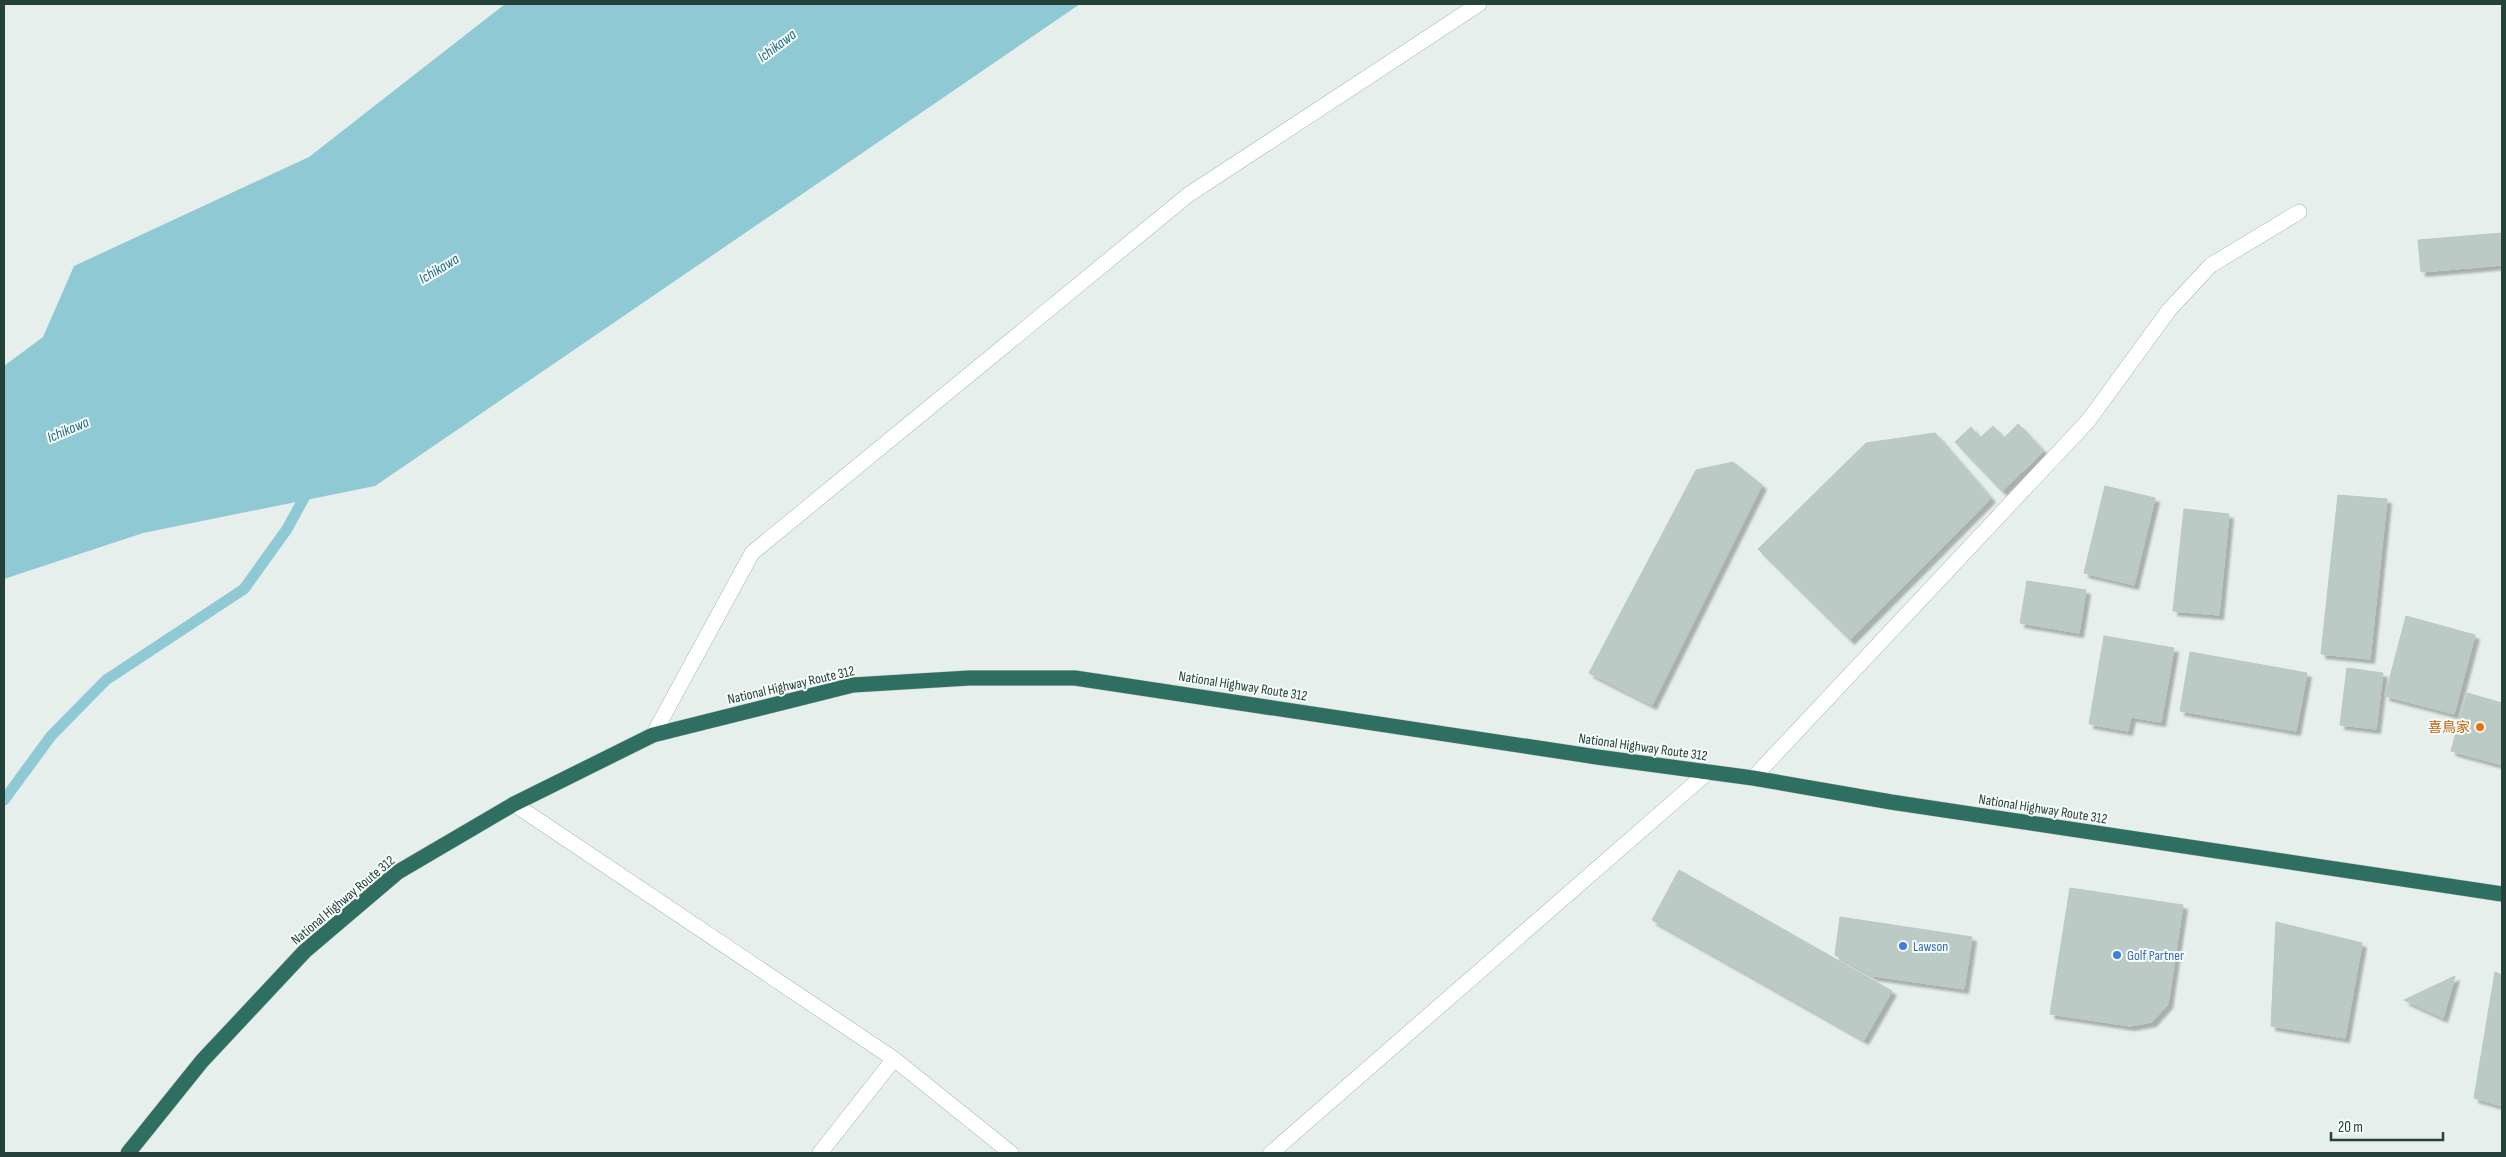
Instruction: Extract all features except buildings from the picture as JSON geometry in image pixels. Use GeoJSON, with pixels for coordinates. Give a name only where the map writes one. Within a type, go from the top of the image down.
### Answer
{"type":"FeatureCollection","features":[{"type":"Feature","properties":{"kind":"highway","name":"National Highway Route 312"},"geometry":{"type":"LineString","coordinates":[[128,1153],[202,1061],[305,951],[398,872],[514,804],[653,736],[853,685],[969,678],[1076,678],[1753,778],[1891,802],[2502,894]]}},
{"type":"Feature","properties":{"kind":"street"},"geometry":{"type":"LineString","coordinates":[[653,736],[752,553],[1188,195],[1479,4]]}},
{"type":"Feature","properties":{"kind":"street"},"geometry":{"type":"LineString","coordinates":[[1753,778],[2088,421],[2169,310],[2211,265],[2299,212]]}},
{"type":"Feature","properties":{"kind":"street"},"geometry":{"type":"LineString","coordinates":[[1271,1153],[1708,772]]}},
{"type":"Feature","properties":{"kind":"street"},"geometry":{"type":"LineString","coordinates":[[514,804],[894,1059],[1011,1153]]}},
{"type":"Feature","properties":{"kind":"street"},"geometry":{"type":"LineString","coordinates":[[820,1153],[894,1059]]}},
{"type":"Feature","properties":{"kind":"water","name":"Ichikawa"},"geometry":{"type":"Polygon","coordinates":[[[505,4],[1080,4],[375,486],[143,533],[4,579],[4,366],[43,337],[74,266],[309,157],[505,4]]]}},
{"type":"Feature","properties":{"kind":"waterway"},"geometry":{"type":"LineString","coordinates":[[4,800],[51,736],[106,680],[244,589],[287,529],[310,487]]}},
{"type":"Feature","properties":{"kind":"place","name":"喜鳥家"},"geometry":{"type":"Point","coordinates":[2480,727]}},
{"type":"Feature","properties":{"kind":"place","name":"Lawson"},"geometry":{"type":"Point","coordinates":[1903,946]}},
{"type":"Feature","properties":{"kind":"place","name":"Golf Partner"},"geometry":{"type":"Point","coordinates":[2117,955]}}]}
